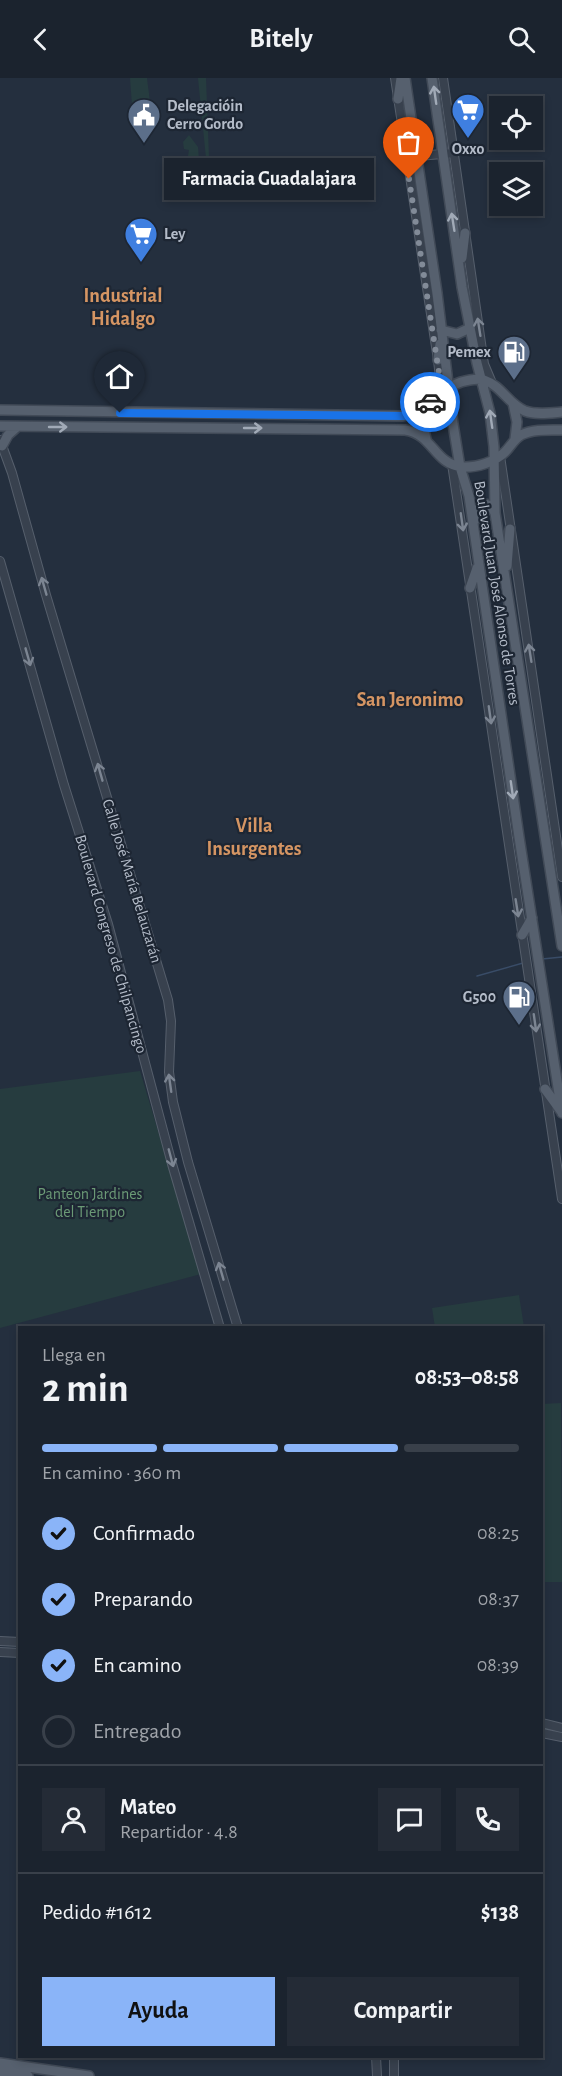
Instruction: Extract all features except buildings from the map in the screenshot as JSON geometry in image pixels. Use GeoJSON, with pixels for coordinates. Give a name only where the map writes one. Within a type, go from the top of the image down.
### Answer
{"type":"FeatureCollection","features":[{"type":"Feature","properties":{"kind":"main road"},"geometry":{"type":"LineString","coordinates":[[398,99],[404,78]]}},
{"type":"Feature","properties":{"kind":"main road","name":"Boulevard Juan José Alonso de Torres"},"geometry":{"type":"LineString","coordinates":[[404,78],[418,156],[456,465],[467,489],[474,529],[562,1113]]}},
{"type":"Feature","properties":{"kind":"main road","name":"Boulevard Juan José Alonso de Torres"},"geometry":{"type":"LineString","coordinates":[[432,78],[460,270],[470,328],[490,412],[497,458],[495,513],[562,946]]}},
{"type":"Feature","properties":{"kind":"main road"},"geometry":{"type":"LineString","coordinates":[[460,270],[465,233]]}},
{"type":"Feature","properties":{"kind":"main road"},"geometry":{"type":"LineString","coordinates":[[438,360],[441,330],[457,334],[470,328]]}},
{"type":"Feature","properties":{"kind":"main road"},"geometry":{"type":"LineString","coordinates":[[426,439],[424,424],[428,407],[438,394],[448,387],[473,379],[492,383],[512,402],[530,412],[562,412]]}},
{"type":"Feature","properties":{"kind":"main road"},"geometry":{"type":"LineString","coordinates":[[512,402],[518,422],[515,439]]}},
{"type":"Feature","properties":{"kind":"main road"},"geometry":{"type":"LineString","coordinates":[[0,410],[403,416],[428,407]]}},
{"type":"Feature","properties":{"kind":"main road"},"geometry":{"type":"LineString","coordinates":[[0,426],[405,430],[415,432],[426,439],[435,452],[456,465],[477,466],[497,458],[515,439],[535,431],[562,430]]}},
{"type":"Feature","properties":{"kind":"main road"},"geometry":{"type":"LineString","coordinates":[[1,443],[17,427]]}},
{"type":"Feature","properties":{"kind":"main road"},"geometry":{"type":"LineString","coordinates":[[474,529],[478,508],[481,504],[487,504],[495,513]]}},
{"type":"Feature","properties":{"kind":"main road"},"geometry":{"type":"LineString","coordinates":[[507,583],[510,529]]}},
{"type":"Feature","properties":{"kind":"main road"},"geometry":{"type":"LineString","coordinates":[[470,588],[478,562]]}},
{"type":"Feature","properties":{"kind":"main road"},"geometry":{"type":"LineString","coordinates":[[522,935],[532,918]]}},
{"type":"Feature","properties":{"kind":"main road"},"geometry":{"type":"LineString","coordinates":[[547,1011],[554,1024],[558,1045],[562,1049]]}},
{"type":"Feature","properties":{"kind":"main road"},"geometry":{"type":"LineString","coordinates":[[558,1076],[562,1064]]}},
{"type":"Feature","properties":{"kind":"main road"},"geometry":{"type":"LineString","coordinates":[[545,1089],[562,1113]]}},
{"type":"Feature","properties":{"kind":"main road"},"geometry":{"type":"LineString","coordinates":[[2,2070],[28,2076]]}},
{"type":"Feature","properties":{"kind":"main road"},"geometry":{"type":"LineString","coordinates":[[2,2070],[89,2076]]}},
{"type":"Feature","properties":{"kind":"street"},"geometry":{"type":"LineString","coordinates":[[395,78],[438,360],[440,379],[438,394]]}},
{"type":"Feature","properties":{"kind":"street"},"geometry":{"type":"LineString","coordinates":[[443,78],[484,364],[492,383]]}},
{"type":"Feature","properties":{"kind":"street"},"geometry":{"type":"LineString","coordinates":[[406,158],[454,153]]}},
{"type":"Feature","properties":{"kind":"street","name":"Calle José María Belauzarán"},"geometry":{"type":"LineString","coordinates":[[1,443],[12,472],[46,595],[170,1007],[169,1072],[173,1102],[188,1162],[237,1326]]}},
{"type":"Feature","properties":{"kind":"street"},"geometry":{"type":"LineString","coordinates":[[497,458],[533,674],[562,877]]}},
{"type":"Feature","properties":{"kind":"street","name":"Boulevard Juan José Alonso de Torres"},"geometry":{"type":"LineString","coordinates":[[456,465],[470,588],[562,1199]]}},
{"type":"Feature","properties":{"kind":"street","name":"Boulevard Congreso de Chilpancingo"},"geometry":{"type":"LineString","coordinates":[[0,561],[64,785],[108,924],[172,1164],[219,1326]]}},
{"type":"Feature","properties":{"kind":"street"},"geometry":{"type":"LineString","coordinates":[[0,1641],[18,1642]]}},
{"type":"Feature","properties":{"kind":"street"},"geometry":{"type":"LineString","coordinates":[[0,1652],[18,1653]]}},
{"type":"Feature","properties":{"kind":"street"},"geometry":{"type":"LineString","coordinates":[[543,1723],[562,1728]]}},
{"type":"Feature","properties":{"kind":"street"},"geometry":{"type":"LineString","coordinates":[[543,1733],[562,1737]]}},
{"type":"Feature","properties":{"kind":"street"},"geometry":{"type":"LineString","coordinates":[[376,2058],[377,2076]]}},
{"type":"Feature","properties":{"kind":"street"},"geometry":{"type":"LineString","coordinates":[[394,2058],[394,2076]]}},
{"type":"Feature","properties":{"kind":"green space"},"geometry":{"type":"Polygon","coordinates":[[[130,78],[147,78],[150,106],[147,118],[143,121],[136,122],[133,119],[130,78]]]}},
{"type":"Feature","properties":{"kind":"green space"},"geometry":{"type":"Polygon","coordinates":[[[198,78],[206,78],[209,157],[206,158],[198,78]]]}},
{"type":"Feature","properties":{"kind":"green space"},"geometry":{"type":"Polygon","coordinates":[[[189,135],[198,147],[199,159],[188,162],[185,160],[189,150],[184,149],[183,142],[189,135]]]}},
{"type":"Feature","properties":{"kind":"green space","name":"Panteon Jardines del Tiempo"},"geometry":{"type":"Polygon","coordinates":[[[140,1071],[201,1274],[0,1328],[0,1089],[140,1071]]]}},
{"type":"Feature","properties":{"kind":"green space"},"geometry":{"type":"Polygon","coordinates":[[[519,1295],[524,1326],[435,1326],[432,1308],[519,1295]]]}},
{"type":"Feature","properties":{"kind":"green space"},"geometry":{"type":"Polygon","coordinates":[[[561,1403],[562,1582],[543,1582],[543,1404],[561,1403]]]}},
{"type":"Feature","properties":{"kind":"waterway"},"geometry":{"type":"LineString","coordinates":[[542,959],[562,957]]}},
{"type":"Feature","properties":{"kind":"waterway"},"geometry":{"type":"LineString","coordinates":[[477,976],[523,963]]}},
{"type":"Feature","properties":{"kind":"way so far"},"geometry":{"type":"LineString","coordinates":[[409,179],[440,382],[438,394],[430,402]]}},
{"type":"Feature","properties":{"kind":"place","name":"Oxxo"},"geometry":{"type":"Point","coordinates":[468,139]}},
{"type":"Feature","properties":{"kind":"place","name":"Delegacióin Cerro Gordo"},"geometry":{"type":"Point","coordinates":[144,144]}},
{"type":"Feature","properties":{"kind":"place","name":"Farmacia Guadalajara"},"geometry":{"type":"Point","coordinates":[409,179]}},
{"type":"Feature","properties":{"kind":"place","name":"Ley"},"geometry":{"type":"Point","coordinates":[141,263]}},
{"type":"Feature","properties":{"kind":"place","name":"Pemex"},"geometry":{"type":"Point","coordinates":[514,381]}},
{"type":"Feature","properties":{"kind":"place","name":"G500"},"geometry":{"type":"Point","coordinates":[519,1026]}},
{"type":"Feature","properties":{"kind":"district","name":"Industrial Hidalgo"},"geometry":{"type":"Point","coordinates":[123,308]}},
{"type":"Feature","properties":{"kind":"district","name":"San Jeronimo"},"geometry":{"type":"Point","coordinates":[410,700]}},
{"type":"Feature","properties":{"kind":"district","name":"Villa Insurgentes"},"geometry":{"type":"Point","coordinates":[254,838]}},
{"type":"Feature","properties":{"kind":"route"},"geometry":{"type":"LineString","coordinates":[[120,413],[403,416],[428,407],[430,402]]}}]}
